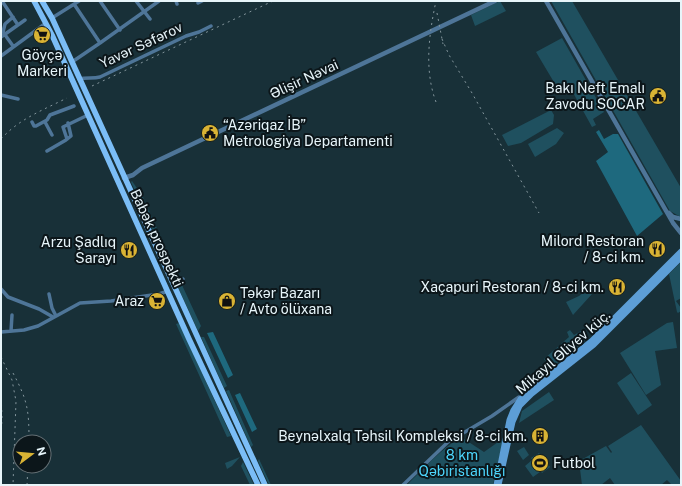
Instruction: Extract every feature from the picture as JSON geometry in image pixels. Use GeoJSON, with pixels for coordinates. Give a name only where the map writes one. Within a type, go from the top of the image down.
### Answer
{"type":"FeatureCollection","features":[{"type":"Feature","properties":{"kind":"main road","name":"Babək prospekti"},"geometry":{"type":"LineString","coordinates":[[34,1],[46,23],[201,364],[258,485]]}},
{"type":"Feature","properties":{"kind":"main road","name":"Babək prospekti"},"geometry":{"type":"LineString","coordinates":[[42,1],[52,18],[172,284],[265,485]]}},
{"type":"Feature","properties":{"kind":"main road"},"geometry":{"type":"LineString","coordinates":[[496,485],[513,410],[516,404],[529,391],[591,341],[681,251]]}},
{"type":"Feature","properties":{"kind":"main road","name":"Mikayıl Əliyev küç."},"geometry":{"type":"LineString","coordinates":[[499,485],[513,422],[517,411],[524,402],[594,345],[681,258]]}},
{"type":"Feature","properties":{"kind":"main road"},"geometry":{"type":"LineString","coordinates":[[201,364],[207,372],[220,402],[223,404],[225,401],[218,383]]}},
{"type":"Feature","properties":{"kind":"main road"},"geometry":{"type":"LineString","coordinates":[[235,437],[227,416],[229,413],[254,461]]}},
{"type":"Feature","properties":{"kind":"street"},"geometry":{"type":"LineString","coordinates":[[2,1],[3,7],[13,17],[18,25]]}},
{"type":"Feature","properties":{"kind":"street"},"geometry":{"type":"LineString","coordinates":[[52,18],[78,1]]}},
{"type":"Feature","properties":{"kind":"street"},"geometry":{"type":"LineString","coordinates":[[100,1],[120,30]]}},
{"type":"Feature","properties":{"kind":"street"},"geometry":{"type":"LineString","coordinates":[[136,1],[150,19]]}},
{"type":"Feature","properties":{"kind":"street"},"geometry":{"type":"LineString","coordinates":[[72,62],[120,30],[159,1]]}},
{"type":"Feature","properties":{"kind":"street"},"geometry":{"type":"LineString","coordinates":[[198,3],[202,1]]}},
{"type":"Feature","properties":{"kind":"street","name":"Əlişir Nəvai"},"geometry":{"type":"LineString","coordinates":[[124,178],[495,1]]}},
{"type":"Feature","properties":{"kind":"street"},"geometry":{"type":"LineString","coordinates":[[546,1],[673,223],[681,233]]}},
{"type":"Feature","properties":{"kind":"street"},"geometry":{"type":"LineString","coordinates":[[74,4],[100,44]]}},
{"type":"Feature","properties":{"kind":"street"},"geometry":{"type":"LineString","coordinates":[[13,17],[5,24],[3,32],[3,36],[13,46]]}},
{"type":"Feature","properties":{"kind":"street"},"geometry":{"type":"LineString","coordinates":[[3,36],[25,20]]}},
{"type":"Feature","properties":{"kind":"street"},"geometry":{"type":"LineString","coordinates":[[1,56],[46,23]]}},
{"type":"Feature","properties":{"kind":"street","name":"Yavər Səfərov"},"geometry":{"type":"LineString","coordinates":[[80,79],[84,77],[100,77],[186,36],[211,26]]}},
{"type":"Feature","properties":{"kind":"street"},"geometry":{"type":"LineString","coordinates":[[1,95],[18,99]]}},
{"type":"Feature","properties":{"kind":"street"},"geometry":{"type":"LineString","coordinates":[[32,122],[34,126],[36,126],[45,122],[53,113],[74,106]]}},
{"type":"Feature","properties":{"kind":"street"},"geometry":{"type":"LineString","coordinates":[[67,139],[62,128],[64,125],[88,114]]}},
{"type":"Feature","properties":{"kind":"street"},"geometry":{"type":"LineString","coordinates":[[45,122],[52,135]]}},
{"type":"Feature","properties":{"kind":"street"},"geometry":{"type":"LineString","coordinates":[[46,151],[71,136],[72,134],[68,123]]}},
{"type":"Feature","properties":{"kind":"street"},"geometry":{"type":"LineString","coordinates":[[668,212],[681,219]]}},
{"type":"Feature","properties":{"kind":"street"},"geometry":{"type":"LineString","coordinates":[[172,284],[182,279]]}},
{"type":"Feature","properties":{"kind":"street"},"geometry":{"type":"LineString","coordinates":[[1,290],[8,297],[39,309],[54,317]]}},
{"type":"Feature","properties":{"kind":"street"},"geometry":{"type":"LineString","coordinates":[[1,332],[29,329],[38,326],[80,303],[111,301],[159,294],[168,291]]}},
{"type":"Feature","properties":{"kind":"street"},"geometry":{"type":"LineString","coordinates":[[49,294],[54,317]]}},
{"type":"Feature","properties":{"kind":"street"},"geometry":{"type":"LineString","coordinates":[[11,331],[12,315]]}},
{"type":"Feature","properties":{"kind":"street"},"geometry":{"type":"LineString","coordinates":[[403,485],[445,444],[492,416],[529,391]]}},
{"type":"Feature","properties":{"kind":"street"},"geometry":{"type":"LineString","coordinates":[[506,407],[524,402]]}},
{"type":"Feature","properties":{"kind":"street"},"geometry":{"type":"LineString","coordinates":[[506,407],[513,410]]}},
{"type":"Feature","properties":{"kind":"green space"},"geometry":{"type":"Polygon","coordinates":[[[500,1],[506,11],[475,26],[471,15],[500,1]]]}},
{"type":"Feature","properties":{"kind":"green space"},"geometry":{"type":"Polygon","coordinates":[[[551,1],[572,1],[681,188],[681,216],[670,211],[551,1]]]}},
{"type":"Feature","properties":{"kind":"green space"},"geometry":{"type":"Polygon","coordinates":[[[562,38],[604,112],[593,119],[596,125],[592,127],[571,89],[567,89],[561,94],[536,52],[562,38]]]}},
{"type":"Feature","properties":{"kind":"green space"},"geometry":{"type":"Polygon","coordinates":[[[551,110],[554,115],[553,124],[521,143],[508,146],[502,135],[551,110]]]}},
{"type":"Feature","properties":{"kind":"green space"},"geometry":{"type":"Polygon","coordinates":[[[557,128],[564,133],[556,144],[535,157],[528,144],[557,128]]]}},
{"type":"Feature","properties":{"kind":"green space"},"geometry":{"type":"Polygon","coordinates":[[[132,181],[143,197],[163,242],[159,244],[131,182],[132,181]]]}},
{"type":"Feature","properties":{"kind":"green space"},"geometry":{"type":"Polygon","coordinates":[[[164,245],[179,278],[175,280],[160,247],[164,245]]]}},
{"type":"Feature","properties":{"kind":"green space"},"geometry":{"type":"Polygon","coordinates":[[[681,262],[681,298],[676,301],[681,308],[681,311],[678,313],[669,274],[681,262]]]}},
{"type":"Feature","properties":{"kind":"green space"},"geometry":{"type":"Polygon","coordinates":[[[181,283],[201,326],[198,331],[177,285],[181,283]]]}},
{"type":"Feature","properties":{"kind":"green space"},"geometry":{"type":"Polygon","coordinates":[[[588,289],[592,294],[573,315],[566,302],[579,296],[588,289]]]}},
{"type":"Feature","properties":{"kind":"green space"},"geometry":{"type":"Polygon","coordinates":[[[673,322],[677,348],[655,351],[661,385],[646,395],[620,353],[667,323],[673,322]]]}},
{"type":"Feature","properties":{"kind":"green space"},"geometry":{"type":"Polygon","coordinates":[[[179,323],[231,436],[227,437],[176,324],[179,323]]]}},
{"type":"Feature","properties":{"kind":"green space"},"geometry":{"type":"Polygon","coordinates":[[[570,330],[574,335],[581,331],[587,339],[551,368],[544,359],[569,337],[567,332],[570,330]]]}},
{"type":"Feature","properties":{"kind":"green space"},"geometry":{"type":"Polygon","coordinates":[[[201,337],[204,337],[227,386],[224,388],[201,337]]]}},
{"type":"Feature","properties":{"kind":"green space"},"geometry":{"type":"Polygon","coordinates":[[[631,373],[652,405],[638,415],[617,383],[631,373]]]}},
{"type":"Feature","properties":{"kind":"green space"},"geometry":{"type":"Polygon","coordinates":[[[229,390],[253,445],[251,447],[226,391],[229,390]]]}},
{"type":"Feature","properties":{"kind":"green space"},"geometry":{"type":"Polygon","coordinates":[[[549,392],[554,400],[519,423],[522,411],[549,392]]]}},
{"type":"Feature","properties":{"kind":"green space"},"geometry":{"type":"Polygon","coordinates":[[[641,425],[681,481],[681,485],[672,485],[667,480],[661,485],[615,485],[610,478],[601,485],[582,485],[579,461],[606,446],[611,453],[612,452],[608,446],[641,425]]]}},
{"type":"Feature","properties":{"kind":"green space","name":"8 km Qəbiristanlığı"},"geometry":{"type":"Polygon","coordinates":[[[461,437],[484,452],[501,440],[503,441],[493,485],[407,485],[439,453],[461,437]]]}},
{"type":"Feature","properties":{"kind":"green space"},"geometry":{"type":"Polygon","coordinates":[[[524,447],[529,455],[523,460],[517,451],[524,447]]]}},
{"type":"Feature","properties":{"kind":"green space","name":"Futbol"},"geometry":{"type":"Polygon","coordinates":[[[539,453],[550,467],[542,473],[531,458],[539,453]]]}},
{"type":"Feature","properties":{"kind":"green space"},"geometry":{"type":"Polygon","coordinates":[[[240,457],[232,466],[227,469],[225,463],[240,457]]]}},
{"type":"Feature","properties":{"kind":"green space"},"geometry":{"type":"Polygon","coordinates":[[[259,459],[271,485],[269,485],[258,461],[259,459]]]}},
{"type":"Feature","properties":{"kind":"green space"},"geometry":{"type":"Polygon","coordinates":[[[532,460],[540,472],[533,477],[525,466],[532,460]]]}},
{"type":"Feature","properties":{"kind":"green space"},"geometry":{"type":"Polygon","coordinates":[[[243,462],[254,485],[250,485],[241,466],[243,462]]]}},
{"type":"Feature","properties":{"kind":"shaded area"},"geometry":{"type":"Polygon","coordinates":[[[599,130],[604,139],[613,134],[618,134],[663,214],[637,236],[596,161],[608,152],[596,132],[599,130]]]}},
{"type":"Feature","properties":{"kind":"shaded area"},"geometry":{"type":"Polygon","coordinates":[[[213,332],[233,375],[228,378],[207,333],[213,332]]]}},
{"type":"Feature","properties":{"kind":"shaded area"},"geometry":{"type":"Polygon","coordinates":[[[240,393],[257,429],[252,432],[235,395],[240,393]]]}},
{"type":"Feature","properties":{"kind":"railway"},"geometry":{"type":"LineString","coordinates":[[92,86],[273,1]]}},
{"type":"Feature","properties":{"kind":"railway"},"geometry":{"type":"LineString","coordinates":[[436,1],[431,26],[429,65],[432,90],[436,102]]}},
{"type":"Feature","properties":{"kind":"railway"},"geometry":{"type":"LineString","coordinates":[[437,13],[443,44]]}},
{"type":"Feature","properties":{"kind":"railway"},"geometry":{"type":"LineString","coordinates":[[442,39],[449,55],[539,213]]}},
{"type":"Feature","properties":{"kind":"railway"},"geometry":{"type":"LineString","coordinates":[[1,139],[23,120],[67,98]]}},
{"type":"Feature","properties":{"kind":"railway"},"geometry":{"type":"LineString","coordinates":[[1,357],[12,380],[16,401],[13,485]]}},
{"type":"Feature","properties":{"kind":"railway"},"geometry":{"type":"LineString","coordinates":[[13,373],[22,391],[27,406],[29,434]]}},
{"type":"Feature","properties":{"kind":"railway"},"geometry":{"type":"LineString","coordinates":[[1,392],[1,442]]}},
{"type":"Feature","properties":{"kind":"railway"},"geometry":{"type":"LineString","coordinates":[[27,485],[28,474]]}},
{"type":"Feature","properties":{"kind":"place","name":"Göyçə Markeri"},"geometry":{"type":"Point","coordinates":[42,35]}},
{"type":"Feature","properties":{"kind":"place","name":"Bakı Neft Emalı Zavodu SOCAR"},"geometry":{"type":"Point","coordinates":[658,96]}},
{"type":"Feature","properties":{"kind":"place","name":"“Azəriqaz İB” Metrologiya Departamenti"},"geometry":{"type":"Point","coordinates":[210,133]}},
{"type":"Feature","properties":{"kind":"place","name":"Milord Restoran / 8-ci km."},"geometry":{"type":"Point","coordinates":[657,249]}},
{"type":"Feature","properties":{"kind":"place","name":"Arzu Şadlıq Sarayı"},"geometry":{"type":"Point","coordinates":[129,250]}},
{"type":"Feature","properties":{"kind":"place","name":"Xaçapuri Restoran / 8-ci km."},"geometry":{"type":"Point","coordinates":[617,287]}},
{"type":"Feature","properties":{"kind":"place","name":"Araz"},"geometry":{"type":"Point","coordinates":[157,301]}},
{"type":"Feature","properties":{"kind":"place","name":"Təkər Bazarı / Avto ölüxana"},"geometry":{"type":"Point","coordinates":[227,301]}},
{"type":"Feature","properties":{"kind":"place","name":"Beynəlxalq Təhsil Kompleksi / 8-ci km."},"geometry":{"type":"Point","coordinates":[540,436]}},
{"type":"Feature","properties":{"kind":"place","name":"Futbol"},"geometry":{"type":"Point","coordinates":[540,463]}}]}
